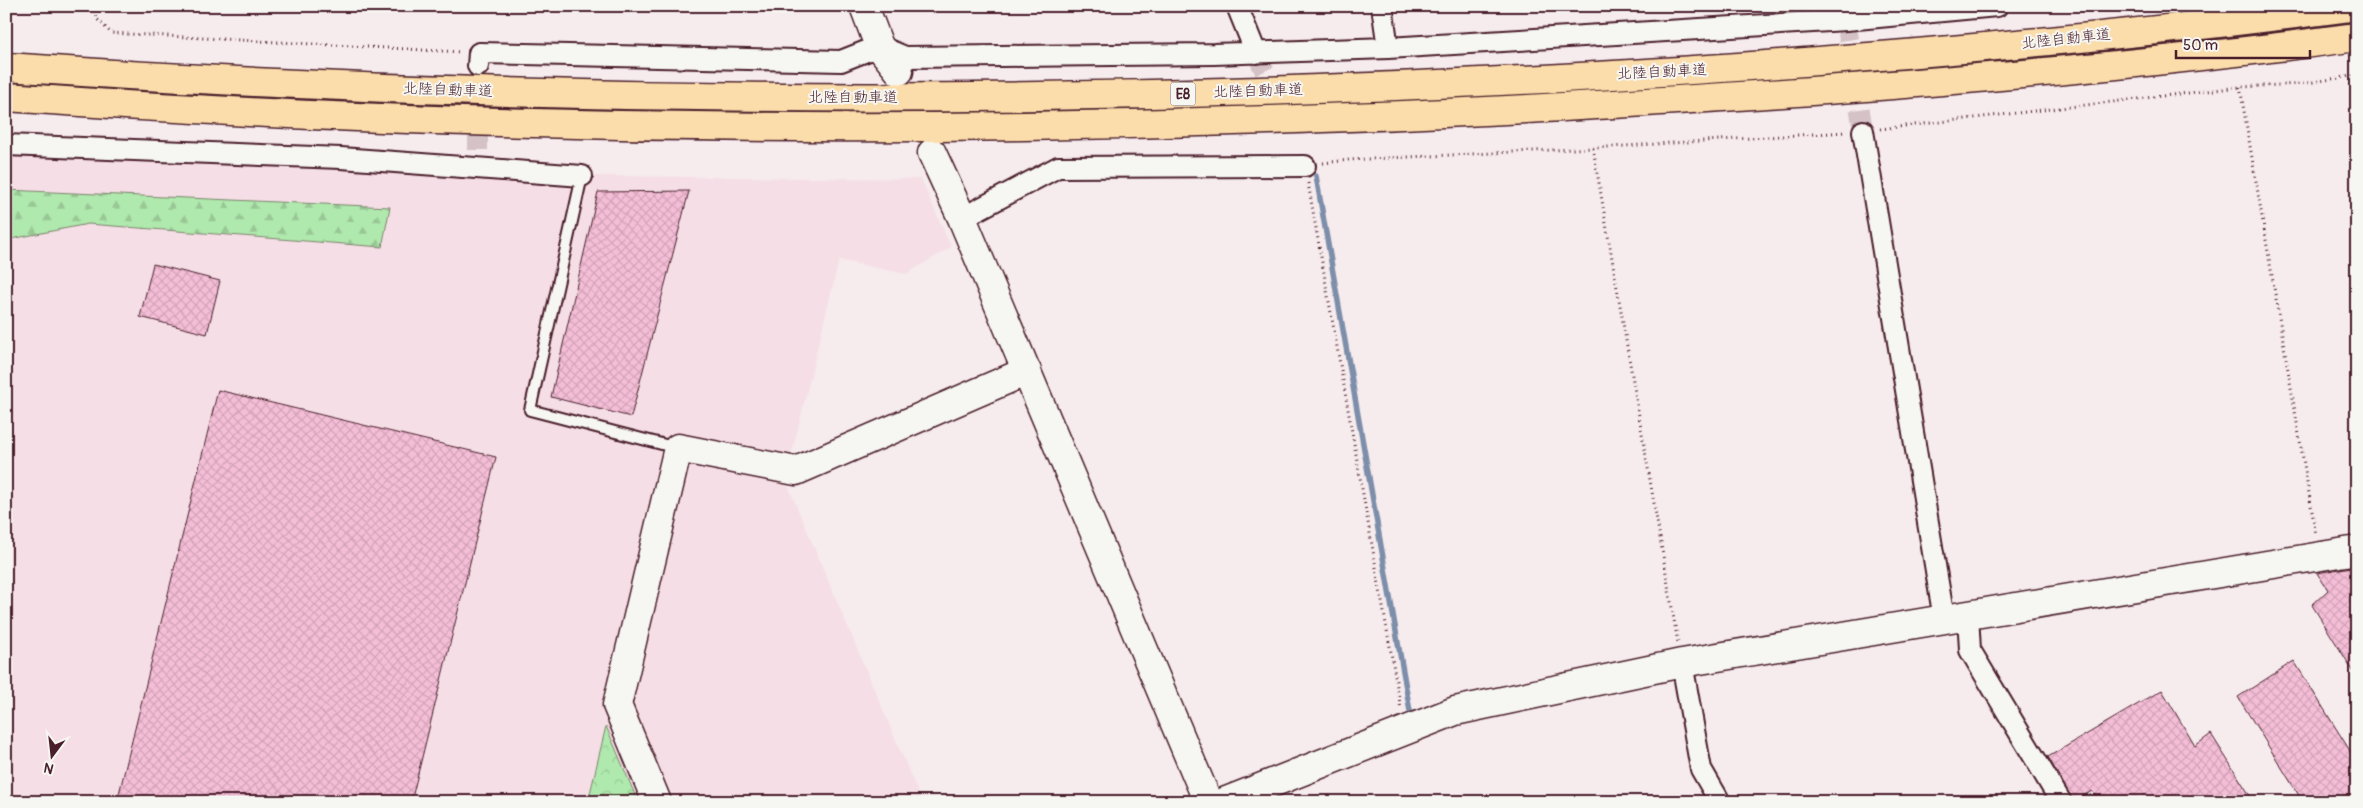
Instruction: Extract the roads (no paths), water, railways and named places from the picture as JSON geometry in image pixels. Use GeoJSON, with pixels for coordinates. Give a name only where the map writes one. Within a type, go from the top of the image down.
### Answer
{"type":"FeatureCollection","features":[{"type":"Feature","properties":{"kind":"highway","name":"北陸自動車道"},"geometry":{"type":"LineString","coordinates":[[6,67],[346,87],[612,95],[874,98],[1136,95],[1436,85],[1725,68],[2002,46],[2357,6]]}},
{"type":"Feature","properties":{"kind":"highway","name":"北陸自動車道"},"geometry":{"type":"LineString","coordinates":[[6,97],[349,117],[609,125],[868,129],[1135,126],[1420,116],[1735,97],[2003,75],[2357,37]]}},
{"type":"Feature","properties":{"kind":"street"},"geometry":{"type":"LineString","coordinates":[[864,6],[879,46],[899,70]]}},
{"type":"Feature","properties":{"kind":"street"},"geometry":{"type":"LineString","coordinates":[[1238,6],[1256,53]]}},
{"type":"Feature","properties":{"kind":"street"},"geometry":{"type":"LineString","coordinates":[[1382,6],[1388,48]]}},
{"type":"Feature","properties":{"kind":"street"},"geometry":{"type":"LineString","coordinates":[[479,60],[841,61],[879,46],[906,57],[1256,53],[1388,48],[1844,13],[1997,6]]}},
{"type":"Feature","properties":{"kind":"street"},"geometry":{"type":"LineString","coordinates":[[1862,131],[1956,617],[1970,650],[2061,802]]}},
{"type":"Feature","properties":{"kind":"street"},"geometry":{"type":"LineString","coordinates":[[6,146],[341,158],[478,160],[582,176]]}},
{"type":"Feature","properties":{"kind":"street"},"geometry":{"type":"LineString","coordinates":[[932,153],[962,218],[1208,802]]}},
{"type":"Feature","properties":{"kind":"street"},"geometry":{"type":"LineString","coordinates":[[962,218],[1058,167],[1305,166]]}},
{"type":"Feature","properties":{"kind":"street"},"geometry":{"type":"LineString","coordinates":[[657,802],[617,705],[678,448],[796,471],[1026,371]]}},
{"type":"Feature","properties":{"kind":"street"},"geometry":{"type":"LineString","coordinates":[[1224,802],[1455,711],[1682,663],[2357,550]]}},
{"type":"Feature","properties":{"kind":"street"},"geometry":{"type":"LineString","coordinates":[[1682,663],[1701,769],[1720,802]]}},
{"type":"Feature","properties":{"kind":"lane"},"geometry":{"type":"LineString","coordinates":[[582,176],[530,410],[678,448]]}},
{"type":"Feature","properties":{"kind":"waterway"},"geometry":{"type":"LineString","coordinates":[[1316,176],[1410,711]]}},
{"type":"Feature","properties":{"kind":"tunnel"},"geometry":{"type":"LineString","coordinates":[[1846,20],[1863,131]]}},
{"type":"Feature","properties":{"kind":"tunnel"},"geometry":{"type":"LineString","coordinates":[[1256,53],[1295,134]]}},
{"type":"Feature","properties":{"kind":"tunnel"},"geometry":{"type":"LineString","coordinates":[[478,77],[478,150]]}}]}
